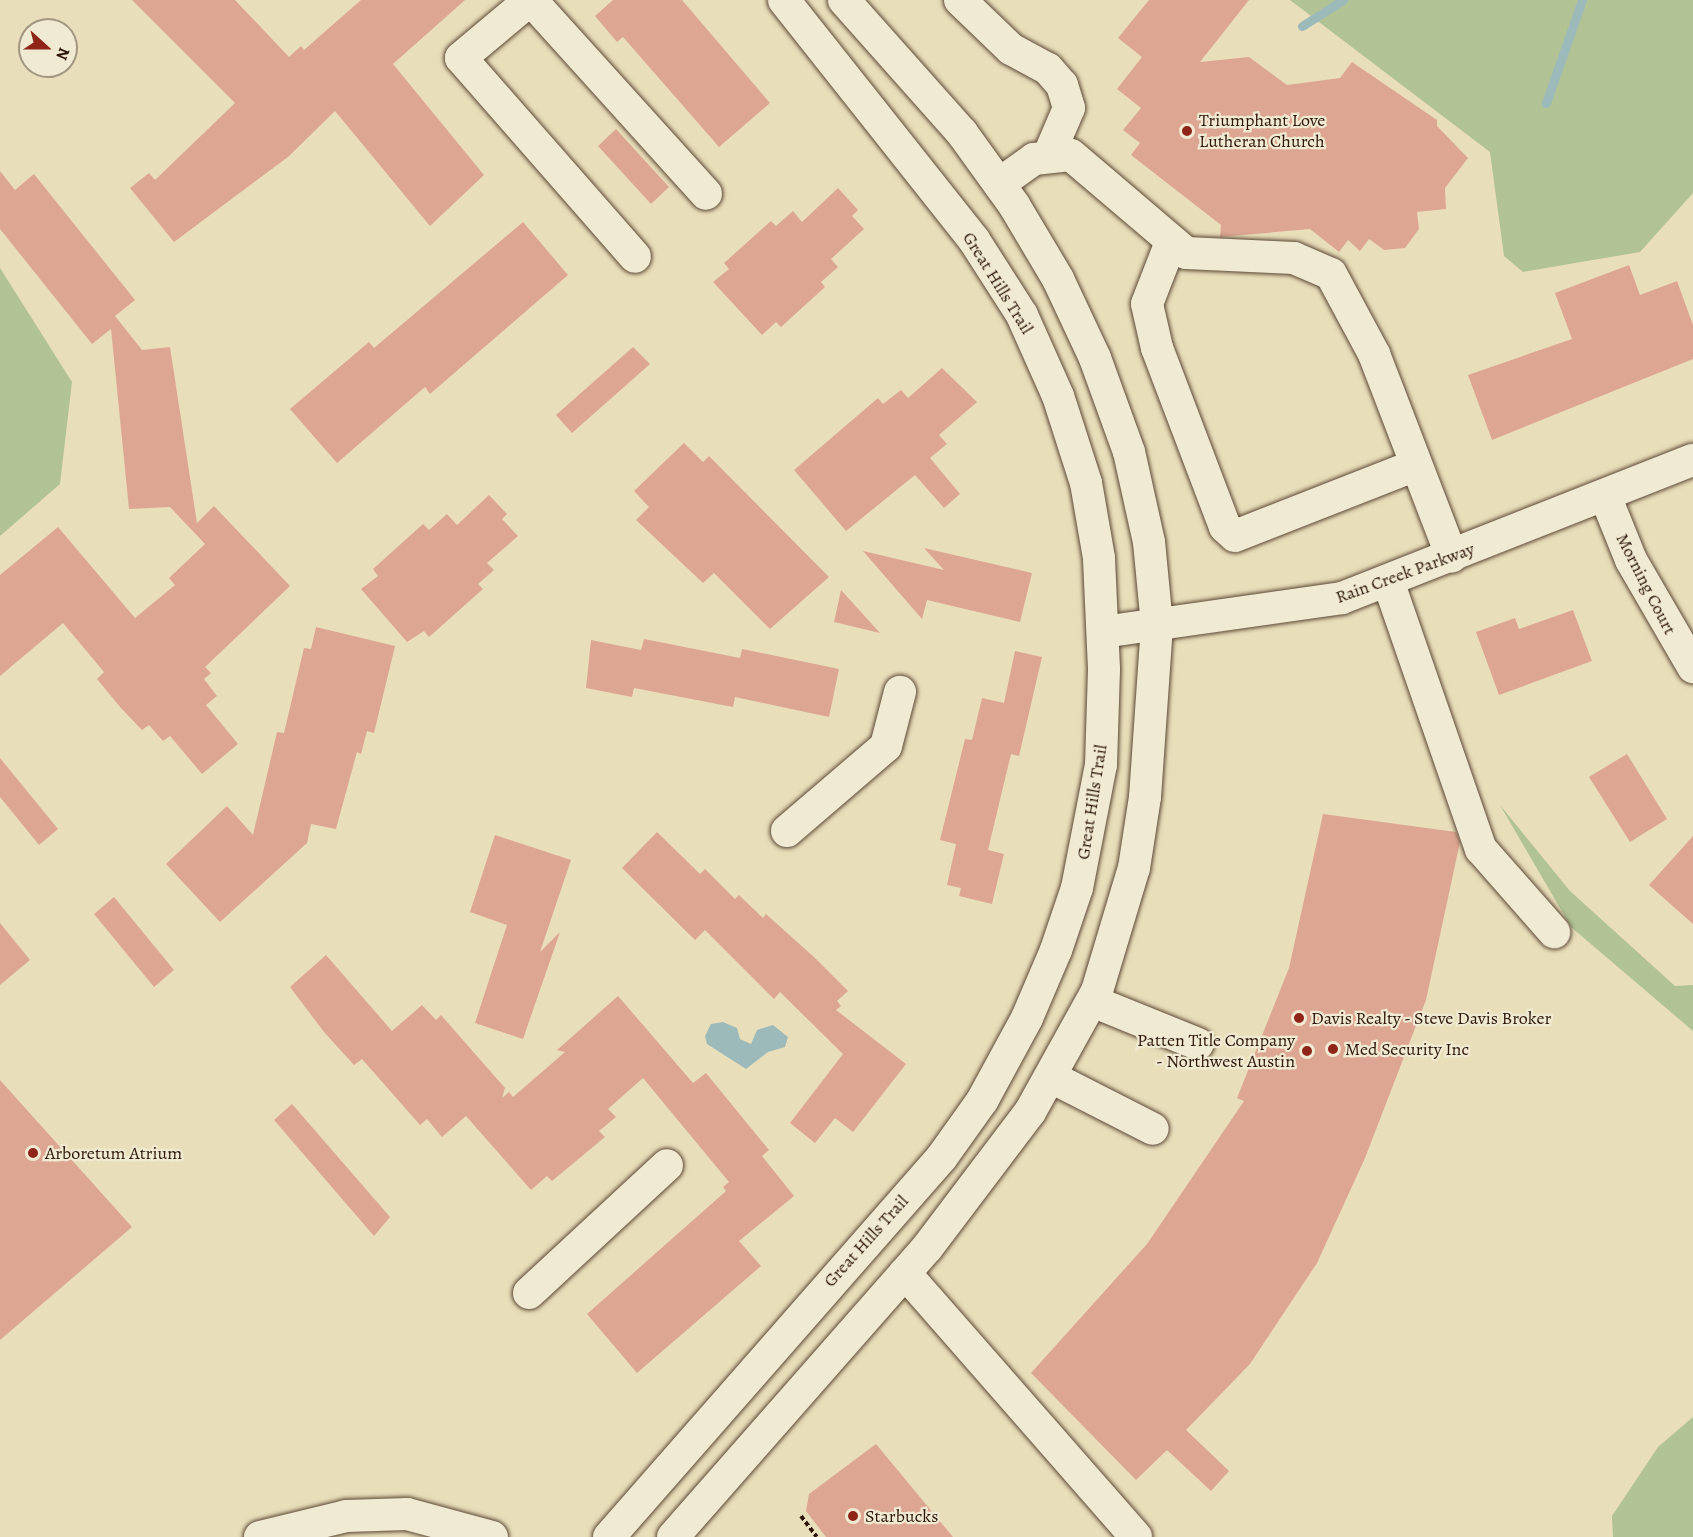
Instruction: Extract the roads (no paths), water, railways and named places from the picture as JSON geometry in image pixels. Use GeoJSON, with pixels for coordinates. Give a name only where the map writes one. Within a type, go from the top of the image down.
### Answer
{"type":"FeatureCollection","features":[{"type":"Feature","properties":{"kind":"street"},"geometry":{"type":"LineString","coordinates":[[635,257],[461,58],[530,0],[706,194]]}},
{"type":"Feature","properties":{"kind":"street","name":"Great Hills Trail"},"geometry":{"type":"LineString","coordinates":[[609,1537],[942,1157],[982,1101],[1027,1018],[1077,888],[1093,824],[1101,765],[1103,632],[1099,558],[1086,483],[1058,396],[1022,315],[974,240],[784,0]]}},
{"type":"Feature","properties":{"kind":"street"},"geometry":{"type":"LineString","coordinates":[[673,1537],[905,1273],[977,1185],[1073,1041],[1092,1001],[1134,868],[1152,722],[1157,625],[1149,542],[1129,452],[1095,358],[1058,279],[999,184],[962,133],[844,0]]}},
{"type":"Feature","properties":{"kind":"street"},"geometry":{"type":"LineString","coordinates":[[960,0],[1011,50],[1048,69],[1062,85],[1069,108],[1048,158]]}},
{"type":"Feature","properties":{"kind":"street"},"geometry":{"type":"LineString","coordinates":[[999,184],[1034,159],[1071,155],[1186,253],[1294,258],[1330,274],[1374,354],[1452,557]]}},
{"type":"Feature","properties":{"kind":"street"},"geometry":{"type":"LineString","coordinates":[[1171,242],[1147,304],[1157,348],[1225,527],[1235,536],[1416,465]]}},
{"type":"Feature","properties":{"kind":"street","name":"Rain Creek Parkway"},"geometry":{"type":"LineString","coordinates":[[1103,632],[1292,608],[1388,581],[1606,498],[1693,460]]}},
{"type":"Feature","properties":{"kind":"street","name":"Morning Court"},"geometry":{"type":"LineString","coordinates":[[1606,498],[1631,560],[1693,667]]}},
{"type":"Feature","properties":{"kind":"street"},"geometry":{"type":"LineString","coordinates":[[1388,581],[1481,849],[1554,932]]}},
{"type":"Feature","properties":{"kind":"street"},"geometry":{"type":"LineString","coordinates":[[787,831],[886,746],[900,692]]}},
{"type":"Feature","properties":{"kind":"street"},"geometry":{"type":"LineString","coordinates":[[1092,1001],[1198,1044]]}},
{"type":"Feature","properties":{"kind":"street"},"geometry":{"type":"LineString","coordinates":[[1027,1018],[1073,1041]]}},
{"type":"Feature","properties":{"kind":"street"},"geometry":{"type":"LineString","coordinates":[[1051,1077],[1153,1129]]}},
{"type":"Feature","properties":{"kind":"street"},"geometry":{"type":"LineString","coordinates":[[528,1293],[667,1165]]}},
{"type":"Feature","properties":{"kind":"street"},"geometry":{"type":"LineString","coordinates":[[905,1273],[1136,1537]]}},
{"type":"Feature","properties":{"kind":"street"},"geometry":{"type":"LineString","coordinates":[[260,1537],[271,1531],[346,1516],[492,1537]]}},
{"type":"Feature","properties":{"kind":"water"},"geometry":{"type":"Polygon","coordinates":[[[723,1022],[737,1028],[740,1039],[751,1044],[757,1030],[773,1025],[788,1037],[785,1047],[768,1052],[746,1069],[707,1044],[705,1036],[711,1024],[723,1022]]]}},
{"type":"Feature","properties":{"kind":"waterway"},"geometry":{"type":"LineString","coordinates":[[1302,26],[1343,0]]}},
{"type":"Feature","properties":{"kind":"waterway"},"geometry":{"type":"LineString","coordinates":[[1546,103],[1582,0]]}},
{"type":"Feature","properties":{"kind":"place","name":"Triumphant Love Lutheran Church"},"geometry":{"type":"Point","coordinates":[1187,131]}},
{"type":"Feature","properties":{"kind":"place","name":"Davis Realty - Steve Davis Broker"},"geometry":{"type":"Point","coordinates":[1299,1018]}},
{"type":"Feature","properties":{"kind":"place","name":"Med Security Inc"},"geometry":{"type":"Point","coordinates":[1333,1049]}},
{"type":"Feature","properties":{"kind":"place","name":"Patten Title Company - Northwest Austin"},"geometry":{"type":"Point","coordinates":[1307,1051]}},
{"type":"Feature","properties":{"kind":"place","name":"Arboretum Atrium"},"geometry":{"type":"Point","coordinates":[33,1153]}},
{"type":"Feature","properties":{"kind":"place","name":"Starbucks"},"geometry":{"type":"Point","coordinates":[853,1516]}}]}
